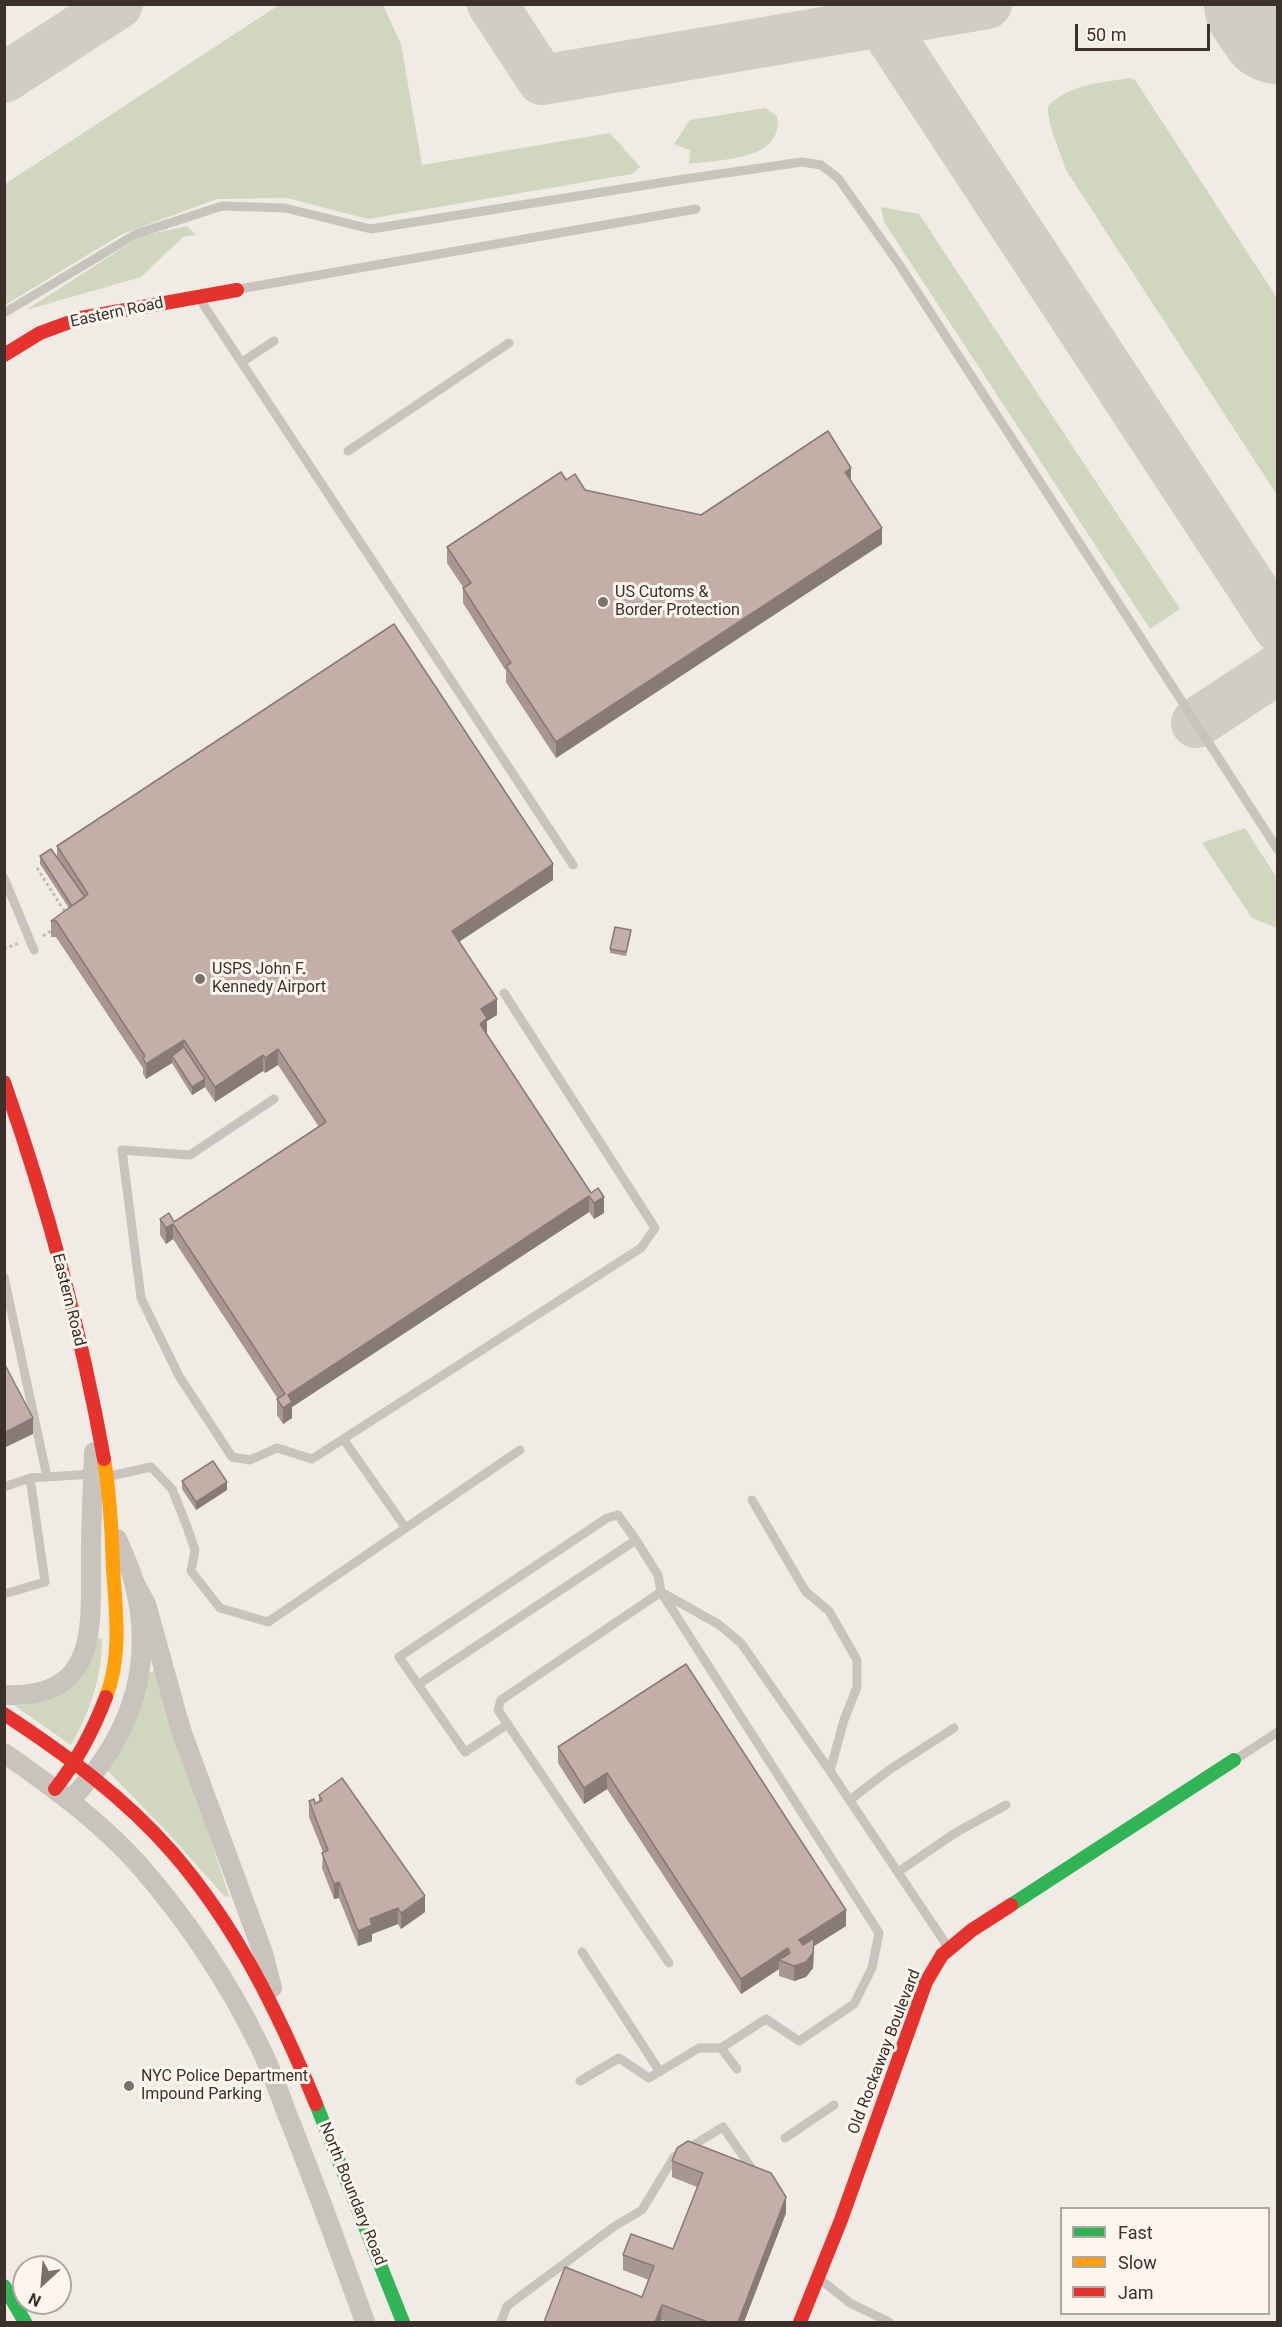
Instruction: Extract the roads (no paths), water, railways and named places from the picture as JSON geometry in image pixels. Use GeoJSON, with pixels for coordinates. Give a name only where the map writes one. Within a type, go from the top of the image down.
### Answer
{"type":"FeatureCollection","features":[{"type":"Feature","properties":{"kind":"main road","name":"Eastern Road"},"geometry":{"type":"LineString","coordinates":[[4,355],[40,333],[81,318],[237,290]]}},
{"type":"Feature","properties":{"kind":"main road","name":"Eastern Road"},"geometry":{"type":"LineString","coordinates":[[4,1082],[37,1175],[95,1410]]}},
{"type":"Feature","properties":{"kind":"main road"},"geometry":{"type":"LineString","coordinates":[[63,1794],[76,1762],[100,1718],[114,1677],[117,1641],[111,1522],[100,1475]]}},
{"type":"Feature","properties":{"kind":"main road","name":"North Boundary Road"},"geometry":{"type":"LineString","coordinates":[[4,1714],[76,1762],[154,1833],[199,1886],[249,1959],[281,2020],[403,2322]]}},
{"type":"Feature","properties":{"kind":"main road","name":"Old Rockaway Boulevard"},"geometry":{"type":"LineString","coordinates":[[800,2322],[819,2278],[926,1982],[942,1955],[972,1930],[1234,1760]]}},
{"type":"Feature","properties":{"kind":"main road"},"geometry":{"type":"LineString","coordinates":[[4,2286],[25,2322]]}},
{"type":"Feature","properties":{"kind":"street"},"geometry":{"type":"LineString","coordinates":[[4,1695],[40,1693],[59,1685],[74,1672],[87,1648],[92,1615],[100,1475],[95,1410]]}},
{"type":"Feature","properties":{"kind":"street"},"geometry":{"type":"LineString","coordinates":[[111,1522],[134,1582],[146,1604],[181,1730],[262,1953],[281,2020]]}},
{"type":"Feature","properties":{"kind":"street"},"geometry":{"type":"LineString","coordinates":[[63,1794],[92,1776],[111,1750],[126,1721],[140,1676],[141,1651],[134,1582]]}},
{"type":"Feature","properties":{"kind":"street","name":"North Boundary Road"},"geometry":{"type":"LineString","coordinates":[[4,1753],[63,1794],[120,1846],[153,1882],[199,1943],[239,2008],[274,2078],[314,2179],[365,2322]]}},
{"type":"Feature","properties":{"kind":"lane"},"geometry":{"type":"LineString","coordinates":[[4,313],[136,234],[222,206],[285,208],[371,229],[802,162],[821,165],[838,178],[899,264],[1278,850]]}},
{"type":"Feature","properties":{"kind":"lane"},"geometry":{"type":"LineString","coordinates":[[237,290],[696,209]]}},
{"type":"Feature","properties":{"kind":"lane"},"geometry":{"type":"LineString","coordinates":[[198,296],[573,866]]}},
{"type":"Feature","properties":{"kind":"lane"},"geometry":{"type":"LineString","coordinates":[[242,362],[274,340]]}},
{"type":"Feature","properties":{"kind":"lane"},"geometry":{"type":"LineString","coordinates":[[348,451],[509,343]]}},
{"type":"Feature","properties":{"kind":"lane"},"geometry":{"type":"LineString","coordinates":[[4,878],[34,950]]}},
{"type":"Feature","properties":{"kind":"lane"},"geometry":{"type":"LineString","coordinates":[[274,1099],[190,1155],[122,1150],[141,1299],[179,1376],[232,1457],[250,1460],[277,1448],[312,1459],[641,1248],[655,1227],[504,993]]}},
{"type":"Feature","properties":{"kind":"lane"},"geometry":{"type":"LineString","coordinates":[[4,1278],[47,1477]]}},
{"type":"Feature","properties":{"kind":"lane"},"geometry":{"type":"LineString","coordinates":[[344,1440],[405,1527]]}},
{"type":"Feature","properties":{"kind":"lane"},"geometry":{"type":"LineString","coordinates":[[4,1487],[30,1478],[100,1475],[151,1467],[172,1489],[186,1524],[195,1550],[191,1571],[220,1608],[268,1622],[520,1450]]}},
{"type":"Feature","properties":{"kind":"lane"},"geometry":{"type":"LineString","coordinates":[[4,1594],[45,1582],[30,1478]]}},
{"type":"Feature","properties":{"kind":"lane"},"geometry":{"type":"LineString","coordinates":[[752,1500],[806,1592],[829,1611],[857,1660],[857,1687],[841,1729],[830,1771]]}},
{"type":"Feature","properties":{"kind":"lane"},"geometry":{"type":"LineString","coordinates":[[508,1724],[465,1752],[399,1657],[607,1518],[618,1515],[658,1575],[661,1592],[879,1934],[872,1968],[854,2004],[799,2042],[766,2019],[721,2048],[699,2048],[649,2078],[619,2058],[580,2080]]}},
{"type":"Feature","properties":{"kind":"lane"},"geometry":{"type":"LineString","coordinates":[[419,1684],[636,1540]]}},
{"type":"Feature","properties":{"kind":"lane"},"geometry":{"type":"LineString","coordinates":[[661,1592],[717,1624],[741,1643],[850,1800],[949,1949]]}},
{"type":"Feature","properties":{"kind":"lane"},"geometry":{"type":"LineString","coordinates":[[661,1592],[501,1700],[498,1710],[669,1963]]}},
{"type":"Feature","properties":{"kind":"lane"},"geometry":{"type":"LineString","coordinates":[[850,1800],[889,1770],[954,1728]]}},
{"type":"Feature","properties":{"kind":"lane"},"geometry":{"type":"LineString","coordinates":[[1234,1760],[1278,1732]]}},
{"type":"Feature","properties":{"kind":"lane"},"geometry":{"type":"LineString","coordinates":[[898,1872],[955,1833],[1006,1805]]}},
{"type":"Feature","properties":{"kind":"lane"},"geometry":{"type":"LineString","coordinates":[[582,1952],[660,2072]]}},
{"type":"Feature","properties":{"kind":"lane"},"geometry":{"type":"LineString","coordinates":[[721,2048],[737,2069]]}},
{"type":"Feature","properties":{"kind":"lane"},"geometry":{"type":"LineString","coordinates":[[785,2139],[834,2105]]}},
{"type":"Feature","properties":{"kind":"lane"},"geometry":{"type":"LineString","coordinates":[[501,2322],[507,2306],[615,2226],[642,2210],[675,2157],[723,2127],[752,2169]]}},
{"type":"Feature","properties":{"kind":"lane"},"geometry":{"type":"LineString","coordinates":[[819,2278],[850,2303],[889,2322]]}},
{"type":"Feature","properties":{"kind":"place","name":"US Cutoms & Border Protection"},"geometry":{"type":"Point","coordinates":[603,602]}},
{"type":"Feature","properties":{"kind":"place","name":"USPS John F. Kennedy Airport"},"geometry":{"type":"Point","coordinates":[200,979]}},
{"type":"Feature","properties":{"kind":"place","name":"NYC Police Department Impound Parking"},"geometry":{"type":"Point","coordinates":[129,2086]}}]}
